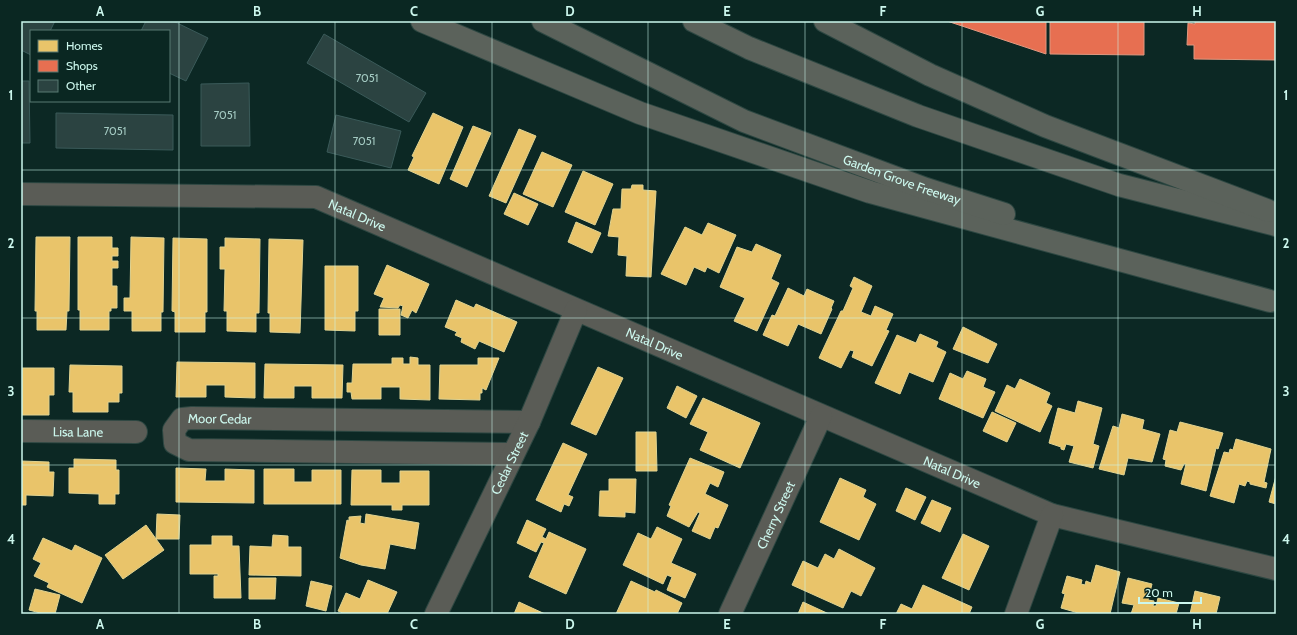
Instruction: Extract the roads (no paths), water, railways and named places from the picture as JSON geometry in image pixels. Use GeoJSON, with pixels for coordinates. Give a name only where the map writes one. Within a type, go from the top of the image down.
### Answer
{"type":"FeatureCollection","features":[{"type":"Feature","properties":{"kind":"highway"},"geometry":{"type":"LineString","coordinates":[[422,21],[640,113],[870,192],[1273,302]]}},
{"type":"Feature","properties":{"kind":"highway","name":"Garden Grove Freeway"},"geometry":{"type":"LineString","coordinates":[[543,21],[744,121],[926,189],[1273,302]]}},
{"type":"Feature","properties":{"kind":"highway"},"geometry":{"type":"LineString","coordinates":[[694,21],[749,48],[925,119],[1119,185],[1276,226]]}},
{"type":"Feature","properties":{"kind":"highway"},"geometry":{"type":"LineString","coordinates":[[825,21],[930,75],[1045,126],[1276,214]]}},
{"type":"Feature","properties":{"kind":"street","name":"Natal Drive"},"geometry":{"type":"LineString","coordinates":[[21,194],[316,197],[1052,515],[1276,569]]}},
{"type":"Feature","properties":{"kind":"street","name":"Cedar Street"},"geometry":{"type":"LineString","coordinates":[[436,614],[529,422],[576,310]]}},
{"type":"Feature","properties":{"kind":"street","name":"Cherry Street"},"geometry":{"type":"LineString","coordinates":[[730,614],[821,416]]}},
{"type":"Feature","properties":{"kind":"street","name":"Moor Cedar"},"geometry":{"type":"LineString","coordinates":[[513,454],[189,450],[175,443],[174,430],[182,419],[192,418],[529,422]]}},
{"type":"Feature","properties":{"kind":"street","name":"Lisa Lane"},"geometry":{"type":"LineString","coordinates":[[21,431],[136,432]]}},
{"type":"Feature","properties":{"kind":"street"},"geometry":{"type":"LineString","coordinates":[[1016,614],[1052,515]]}}]}
